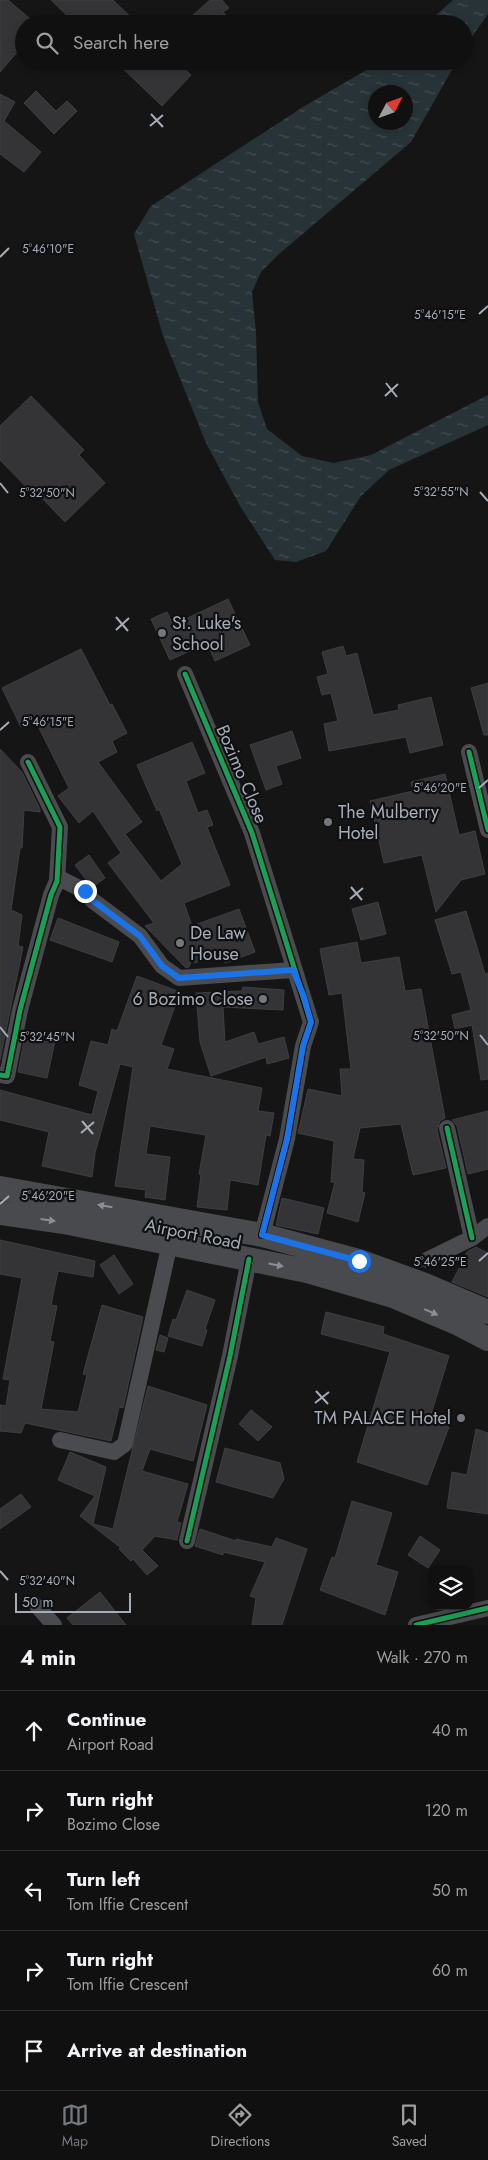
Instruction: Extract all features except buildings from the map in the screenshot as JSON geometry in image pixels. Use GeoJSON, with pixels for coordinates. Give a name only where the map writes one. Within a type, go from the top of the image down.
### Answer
{"type":"FeatureCollection","features":[{"type":"Feature","properties":{"kind":"main road","name":"Airport Road"},"geometry":{"type":"LineString","coordinates":[[0,1188],[262,1235],[359,1261],[425,1285],[488,1312]]}},
{"type":"Feature","properties":{"kind":"main road"},"geometry":{"type":"LineString","coordinates":[[137,1237],[141,1212]]}},
{"type":"Feature","properties":{"kind":"main road","name":"Airport Road"},"geometry":{"type":"LineString","coordinates":[[0,1213],[64,1222],[306,1271],[394,1296],[488,1338]]}},
{"type":"Feature","properties":{"kind":"street","name":"Bozimo Close"},"geometry":{"type":"LineString","coordinates":[[185,674],[252,834],[293,970],[304,997],[311,1022],[303,1046],[287,1139],[262,1235]]}},
{"type":"Feature","properties":{"kind":"street"},"geometry":{"type":"LineString","coordinates":[[469,752],[488,830]]}},
{"type":"Feature","properties":{"kind":"street"},"geometry":{"type":"LineString","coordinates":[[0,1075],[7,1076],[20,1010],[51,895],[57,882],[60,827],[28,762]]}},
{"type":"Feature","properties":{"kind":"street"},"geometry":{"type":"LineString","coordinates":[[57,882],[63,880],[85,891],[92,900],[140,936],[162,966],[179,978],[293,970]]}},
{"type":"Feature","properties":{"kind":"street"},"geometry":{"type":"LineString","coordinates":[[447,1128],[472,1238]]}},
{"type":"Feature","properties":{"kind":"street"},"geometry":{"type":"LineString","coordinates":[[427,1260],[472,1238],[488,1226]]}},
{"type":"Feature","properties":{"kind":"street"},"geometry":{"type":"LineString","coordinates":[[60,1440],[114,1452],[125,1444],[170,1243]]}},
{"type":"Feature","properties":{"kind":"street"},"geometry":{"type":"LineString","coordinates":[[187,1541],[230,1356],[249,1259]]}},
{"type":"Feature","properties":{"kind":"street"},"geometry":{"type":"LineString","coordinates":[[38,1607],[54,1625]]}},
{"type":"Feature","properties":{"kind":"street"},"geometry":{"type":"LineString","coordinates":[[416,1625],[488,1608]]}},
{"type":"Feature","properties":{"kind":"water"},"geometry":{"type":"Polygon","coordinates":[[[453,0],[488,0],[488,14],[473,35],[473,15],[436,15],[453,0]]]}},
{"type":"Feature","properties":{"kind":"water"},"geometry":{"type":"Polygon","coordinates":[[[367,70],[452,70],[411,142],[279,254],[261,272],[252,292],[256,333],[258,402],[267,429],[302,456],[334,463],[371,455],[488,395],[488,425],[389,470],[361,496],[326,551],[296,562],[275,560],[240,506],[206,443],[163,336],[134,234],[151,206],[303,107],[367,70]]]}},
{"type":"Feature","properties":{"kind":"cycle path"},"geometry":{"type":"LineString","coordinates":[[185,674],[252,833],[311,1022],[303,1046],[287,1139],[262,1235]]}},
{"type":"Feature","properties":{"kind":"cycle path"},"geometry":{"type":"LineString","coordinates":[[469,752],[488,830]]}},
{"type":"Feature","properties":{"kind":"cycle path"},"geometry":{"type":"LineString","coordinates":[[0,1075],[7,1076],[20,1010],[51,895],[57,881],[60,827],[28,762]]}},
{"type":"Feature","properties":{"kind":"cycle path"},"geometry":{"type":"LineString","coordinates":[[447,1128],[472,1238]]}},
{"type":"Feature","properties":{"kind":"cycle path"},"geometry":{"type":"LineString","coordinates":[[187,1541],[230,1356],[249,1259]]}},
{"type":"Feature","properties":{"kind":"cycle path"},"geometry":{"type":"LineString","coordinates":[[416,1625],[488,1608]]}},
{"type":"Feature","properties":{"kind":"place","name":"St. Luke's School"},"geometry":{"type":"Point","coordinates":[162,633]}},
{"type":"Feature","properties":{"kind":"place","name":"The Mulberry Hotel"},"geometry":{"type":"Point","coordinates":[328,822]}},
{"type":"Feature","properties":{"kind":"place","name":"De Law House"},"geometry":{"type":"Point","coordinates":[180,943]}},
{"type":"Feature","properties":{"kind":"place","name":"6 Bozimo Close"},"geometry":{"type":"Point","coordinates":[263,999]}},
{"type":"Feature","properties":{"kind":"place","name":"TM PALACE Hotel"},"geometry":{"type":"Point","coordinates":[461,1418]}},
{"type":"Feature","properties":{"kind":"route"},"geometry":{"type":"LineString","coordinates":[[85,891],[92,900],[140,936],[162,966],[179,978],[293,970],[304,997],[311,1022],[303,1046],[287,1139],[262,1235],[359,1261]]}}]}
